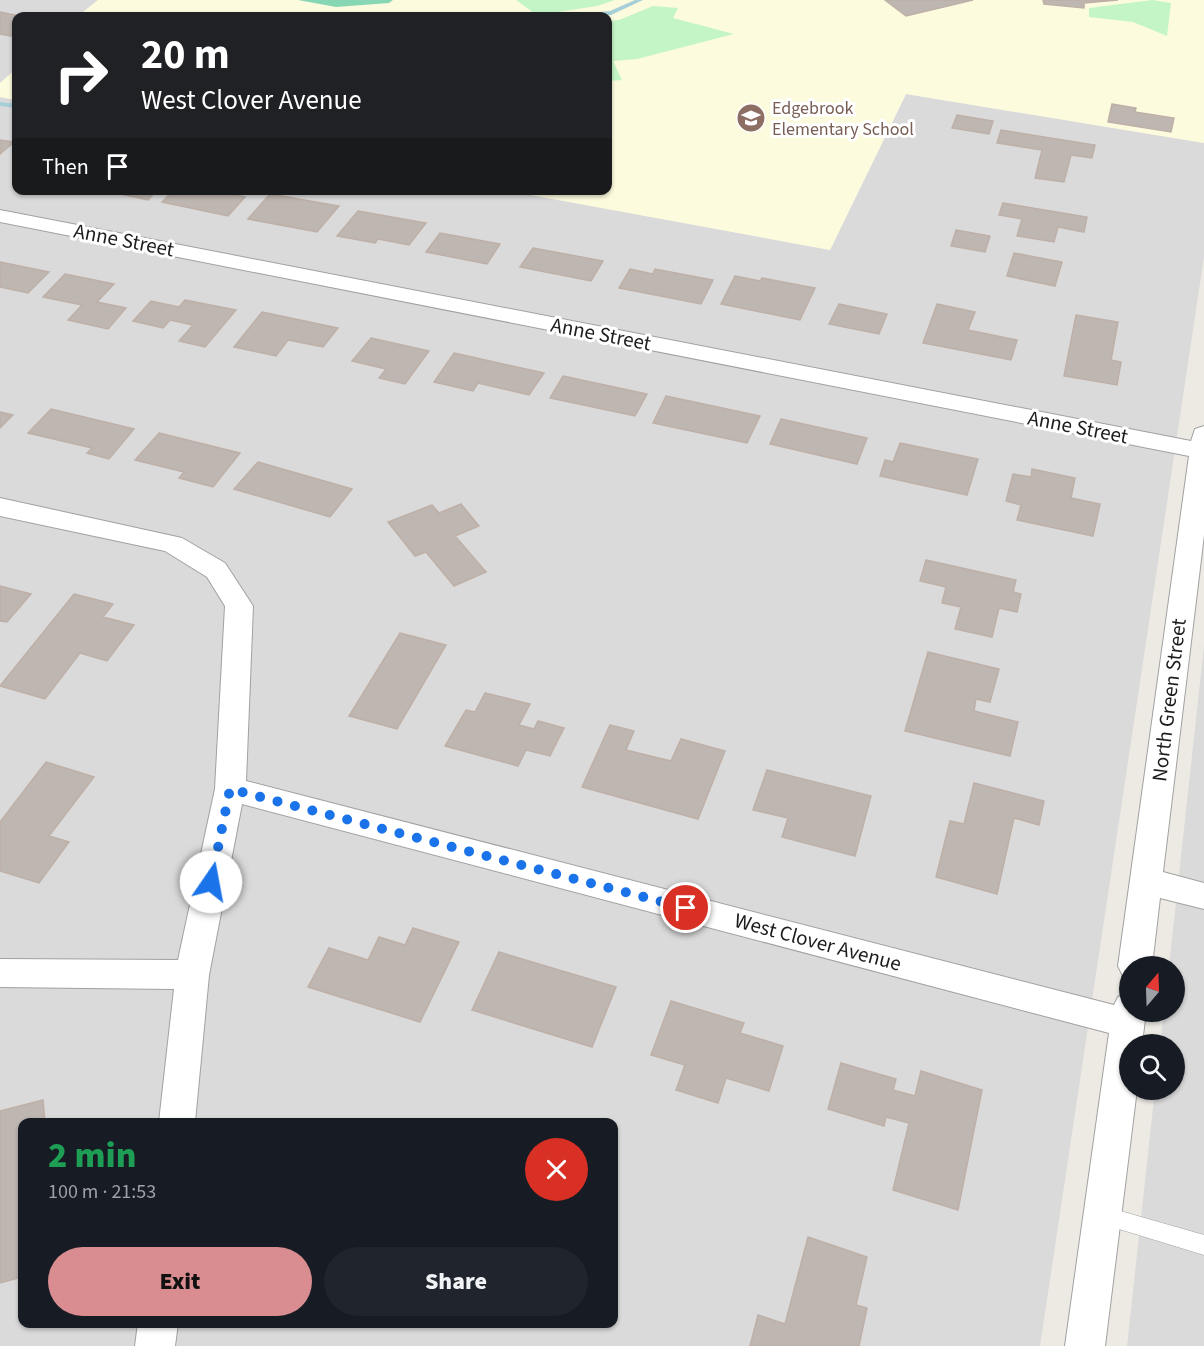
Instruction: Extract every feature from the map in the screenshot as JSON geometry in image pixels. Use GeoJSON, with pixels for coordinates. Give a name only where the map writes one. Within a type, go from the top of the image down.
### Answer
{"type":"FeatureCollection","features":[{"type":"Feature","properties":{"kind":"street","name":"Anne Street"},"geometry":{"type":"LineString","coordinates":[[0,216],[1203,443]]}},
{"type":"Feature","properties":{"kind":"street","name":"North Green Street"},"geometry":{"type":"LineString","coordinates":[[1136,956],[1203,443]]}},
{"type":"Feature","properties":{"kind":"street"},"geometry":{"type":"LineString","coordinates":[[0,507],[173,544],[216,570],[239,606],[230,789],[192,975],[177,1118]]}},
{"type":"Feature","properties":{"kind":"street","name":"West Clover Avenue"},"geometry":{"type":"LineString","coordinates":[[230,789],[1119,1013]]}},
{"type":"Feature","properties":{"kind":"street"},"geometry":{"type":"LineString","coordinates":[[1146,881],[1204,896]]}},
{"type":"Feature","properties":{"kind":"street"},"geometry":{"type":"LineString","coordinates":[[0,973],[192,975]]}},
{"type":"Feature","properties":{"kind":"street"},"geometry":{"type":"LineString","coordinates":[[1085,1346],[1127,1022]]}},
{"type":"Feature","properties":{"kind":"street"},"geometry":{"type":"LineString","coordinates":[[155,1346],[157,1328]]}},
{"type":"Feature","properties":{"kind":"lane"},"geometry":{"type":"LineString","coordinates":[[1102,1215],[1204,1245]]}},
{"type":"Feature","properties":{"kind":"shaded area"},"geometry":{"type":"Polygon","coordinates":[[[0,0],[98,0],[83,12],[12,12],[12,72],[0,83],[0,0]]]}},
{"type":"Feature","properties":{"kind":"shaded area","name":"Edgebrook Elementary School"},"geometry":{"type":"Polygon","coordinates":[[[98,0],[1204,0],[1204,143],[906,94],[830,250],[531,195],[612,195],[612,12],[83,12],[98,0]]]}},
{"type":"Feature","properties":{"kind":"shaded area"},"geometry":{"type":"Polygon","coordinates":[[[12,72],[12,99],[0,97],[0,83],[12,72]]]}},
{"type":"Feature","properties":{"kind":"shaded area"},"geometry":{"type":"Polygon","coordinates":[[[906,94],[1204,143],[1204,257],[1040,1346],[0,1346],[0,97],[12,99],[12,195],[531,195],[830,250],[906,94]]]}},
{"type":"Feature","properties":{"kind":"shaded area"},"geometry":{"type":"Polygon","coordinates":[[[1204,646],[1204,1346],[1127,1346],[1154,1100],[1185,1100],[1185,1034],[1161,1034],[1163,1022],[1185,1022],[1185,956],[1170,956],[1204,646]]]}},
{"type":"Feature","properties":{"kind":"green space"},"geometry":{"type":"Polygon","coordinates":[[[298,0],[393,0],[389,3],[336,7],[298,0]]]}},
{"type":"Feature","properties":{"kind":"green space"},"geometry":{"type":"Polygon","coordinates":[[[516,0],[615,0],[597,6],[557,12],[533,12],[516,0]]]}},
{"type":"Feature","properties":{"kind":"green space"},"geometry":{"type":"Polygon","coordinates":[[[1152,0],[1171,3],[1167,36],[1133,22],[1089,17],[1089,8],[1152,0]]]}},
{"type":"Feature","properties":{"kind":"green space"},"geometry":{"type":"Polygon","coordinates":[[[653,6],[678,8],[673,18],[734,34],[637,59],[613,61],[622,80],[612,81],[612,21],[653,6]]]}},
{"type":"Feature","properties":{"kind":"building"},"geometry":{"type":"Polygon","coordinates":[[[885,0],[973,0],[906,16],[885,0]]]}},
{"type":"Feature","properties":{"kind":"building"},"geometry":{"type":"Polygon","coordinates":[[[1043,0],[1118,0],[1084,3],[1084,8],[1044,4],[1043,0]]]}},
{"type":"Feature","properties":{"kind":"building"},"geometry":{"type":"Polygon","coordinates":[[[0,12],[12,15],[12,36],[0,34],[0,12]]]}},
{"type":"Feature","properties":{"kind":"building"},"geometry":{"type":"Polygon","coordinates":[[[1112,104],[1136,108],[1135,112],[1174,118],[1171,132],[1108,122],[1112,104]]]}},
{"type":"Feature","properties":{"kind":"building"},"geometry":{"type":"Polygon","coordinates":[[[957,115],[993,121],[989,134],[952,128],[957,115]]]}},
{"type":"Feature","properties":{"kind":"building"},"geometry":{"type":"Polygon","coordinates":[[[1001,130],[1095,145],[1092,158],[1071,155],[1064,182],[1035,178],[1042,150],[997,143],[1001,130]]]}},
{"type":"Feature","properties":{"kind":"building"},"geometry":{"type":"Polygon","coordinates":[[[0,140],[12,142],[12,144],[0,154],[0,140]]]}},
{"type":"Feature","properties":{"kind":"building"},"geometry":{"type":"Polygon","coordinates":[[[125,195],[152,195],[148,200],[125,195]]]}},
{"type":"Feature","properties":{"kind":"building"},"geometry":{"type":"Polygon","coordinates":[[[169,195],[245,197],[228,216],[162,202],[169,195]]]}},
{"type":"Feature","properties":{"kind":"building"},"geometry":{"type":"Polygon","coordinates":[[[269,195],[339,206],[317,232],[248,219],[269,195]]]}},
{"type":"Feature","properties":{"kind":"building"},"geometry":{"type":"Polygon","coordinates":[[[1003,203],[1087,217],[1084,232],[1058,227],[1054,242],[1017,236],[1022,219],[999,215],[1003,203]]]}},
{"type":"Feature","properties":{"kind":"building"},"geometry":{"type":"Polygon","coordinates":[[[358,211],[426,223],[409,245],[378,239],[375,243],[337,236],[358,211]]]}},
{"type":"Feature","properties":{"kind":"building"},"geometry":{"type":"Polygon","coordinates":[[[956,230],[990,236],[985,252],[951,246],[956,230]]]}},
{"type":"Feature","properties":{"kind":"building"},"geometry":{"type":"Polygon","coordinates":[[[440,233],[500,244],[487,264],[426,252],[440,233]]]}},
{"type":"Feature","properties":{"kind":"building"},"geometry":{"type":"Polygon","coordinates":[[[533,248],[603,261],[591,281],[520,267],[533,248]]]}},
{"type":"Feature","properties":{"kind":"building"},"geometry":{"type":"Polygon","coordinates":[[[1014,253],[1062,262],[1055,286],[1007,276],[1014,253]]]}},
{"type":"Feature","properties":{"kind":"building"},"geometry":{"type":"Polygon","coordinates":[[[0,262],[49,272],[28,293],[0,287],[0,262]]]}},
{"type":"Feature","properties":{"kind":"building"},"geometry":{"type":"Polygon","coordinates":[[[630,269],[653,274],[655,269],[713,280],[701,304],[619,288],[630,269]]]}},
{"type":"Feature","properties":{"kind":"building"},"geometry":{"type":"Polygon","coordinates":[[[65,274],[114,284],[97,302],[126,308],[108,329],[68,320],[82,305],[43,297],[65,274]]]}},
{"type":"Feature","properties":{"kind":"building"},"geometry":{"type":"Polygon","coordinates":[[[735,276],[760,281],[762,278],[815,288],[800,320],[721,304],[735,276]]]}},
{"type":"Feature","properties":{"kind":"building"},"geometry":{"type":"Polygon","coordinates":[[[185,300],[236,310],[205,347],[179,341],[193,325],[170,320],[163,328],[133,321],[151,301],[179,307],[185,300]]]}},
{"type":"Feature","properties":{"kind":"building"},"geometry":{"type":"Polygon","coordinates":[[[839,304],[887,314],[879,334],[829,324],[839,304]]]}},
{"type":"Feature","properties":{"kind":"building"},"geometry":{"type":"Polygon","coordinates":[[[937,304],[975,312],[968,330],[1017,340],[1011,360],[923,343],[937,304]]]}},
{"type":"Feature","properties":{"kind":"building"},"geometry":{"type":"Polygon","coordinates":[[[262,312],[338,328],[323,347],[288,340],[276,356],[234,347],[262,312]]]}},
{"type":"Feature","properties":{"kind":"building"},"geometry":{"type":"Polygon","coordinates":[[[1076,315],[1118,322],[1111,360],[1121,362],[1117,385],[1064,376],[1076,315]]]}},
{"type":"Feature","properties":{"kind":"building"},"geometry":{"type":"Polygon","coordinates":[[[371,338],[429,351],[405,384],[379,378],[386,369],[352,361],[371,338]]]}},
{"type":"Feature","properties":{"kind":"building"},"geometry":{"type":"Polygon","coordinates":[[[454,353],[544,373],[529,395],[478,383],[473,391],[434,382],[454,353]]]}},
{"type":"Feature","properties":{"kind":"building"},"geometry":{"type":"Polygon","coordinates":[[[563,376],[647,394],[635,416],[550,398],[563,376]]]}},
{"type":"Feature","properties":{"kind":"building"},"geometry":{"type":"Polygon","coordinates":[[[666,396],[760,416],[747,443],[653,423],[666,396]]]}},
{"type":"Feature","properties":{"kind":"building"},"geometry":{"type":"Polygon","coordinates":[[[51,409],[134,429],[109,459],[87,453],[92,448],[28,433],[51,409]]]}},
{"type":"Feature","properties":{"kind":"building"},"geometry":{"type":"Polygon","coordinates":[[[0,412],[13,415],[0,428],[0,412]]]}},
{"type":"Feature","properties":{"kind":"building"},"geometry":{"type":"Polygon","coordinates":[[[781,419],[867,438],[857,464],[770,444],[781,419]]]}},
{"type":"Feature","properties":{"kind":"building"},"geometry":{"type":"Polygon","coordinates":[[[159,433],[240,453],[213,487],[179,478],[184,472],[135,460],[159,433]]]}},
{"type":"Feature","properties":{"kind":"building"},"geometry":{"type":"Polygon","coordinates":[[[900,443],[978,459],[967,495],[880,476],[885,460],[893,462],[900,443]]]}},
{"type":"Feature","properties":{"kind":"building"},"geometry":{"type":"Polygon","coordinates":[[[258,462],[352,489],[330,517],[234,489],[258,462]]]}},
{"type":"Feature","properties":{"kind":"building"},"geometry":{"type":"Polygon","coordinates":[[[1032,469],[1075,478],[1071,498],[1100,504],[1093,536],[1017,520],[1021,505],[1006,501],[1013,474],[1031,477],[1032,469]]]}},
{"type":"Feature","properties":{"kind":"building"},"geometry":{"type":"Polygon","coordinates":[[[461,504],[479,526],[455,536],[486,572],[454,586],[426,552],[415,556],[388,522],[432,505],[439,513],[461,504]]]}},
{"type":"Feature","properties":{"kind":"building"},"geometry":{"type":"Polygon","coordinates":[[[926,560],[1016,580],[1013,592],[1021,594],[1017,612],[999,608],[992,637],[955,629],[961,607],[942,603],[946,587],[920,581],[926,560]]]}},
{"type":"Feature","properties":{"kind":"building"},"geometry":{"type":"Polygon","coordinates":[[[0,586],[31,594],[7,622],[0,621],[0,586]]]}},
{"type":"Feature","properties":{"kind":"building"},"geometry":{"type":"Polygon","coordinates":[[[74,594],[113,604],[103,617],[134,625],[107,661],[80,653],[45,699],[0,686],[74,594]]]}},
{"type":"Feature","properties":{"kind":"building"},"geometry":{"type":"Polygon","coordinates":[[[400,633],[446,645],[397,729],[349,716],[400,633]]]}},
{"type":"Feature","properties":{"kind":"building"},"geometry":{"type":"Polygon","coordinates":[[[928,652],[999,669],[990,702],[976,699],[974,711],[1018,722],[1010,756],[905,731],[928,652]]]}},
{"type":"Feature","properties":{"kind":"building"},"geometry":{"type":"Polygon","coordinates":[[[485,693],[530,704],[519,725],[534,729],[538,721],[564,728],[550,756],[526,750],[518,766],[445,746],[466,710],[475,712],[485,693]]]}},
{"type":"Feature","properties":{"kind":"building"},"geometry":{"type":"Polygon","coordinates":[[[610,725],[634,731],[626,750],[671,761],[681,739],[725,751],[698,819],[582,787],[610,725]]]}},
{"type":"Feature","properties":{"kind":"building"},"geometry":{"type":"Polygon","coordinates":[[[46,762],[94,777],[49,836],[69,842],[39,883],[0,871],[0,822],[46,762]]]}},
{"type":"Feature","properties":{"kind":"building"},"geometry":{"type":"Polygon","coordinates":[[[767,770],[871,796],[855,856],[782,837],[788,818],[753,810],[767,770]]]}},
{"type":"Feature","properties":{"kind":"building"},"geometry":{"type":"Polygon","coordinates":[[[974,783],[1044,801],[1039,825],[1014,818],[997,894],[936,877],[950,821],[964,824],[974,783]]]}},
{"type":"Feature","properties":{"kind":"building"},"geometry":{"type":"Polygon","coordinates":[[[413,928],[459,942],[420,1022],[308,987],[329,948],[368,960],[379,937],[405,945],[413,928]]]}},
{"type":"Feature","properties":{"kind":"building"},"geometry":{"type":"Polygon","coordinates":[[[499,952],[616,987],[592,1047],[472,1010],[499,952]]]}},
{"type":"Feature","properties":{"kind":"building"},"geometry":{"type":"Polygon","coordinates":[[[671,1001],[744,1023],[740,1033],[783,1046],[769,1091],[726,1078],[718,1103],[676,1090],[685,1065],[651,1055],[671,1001]]]}},
{"type":"Feature","properties":{"kind":"building"},"geometry":{"type":"Polygon","coordinates":[[[841,1063],[896,1079],[893,1090],[915,1096],[921,1071],[982,1090],[958,1210],[893,1190],[909,1123],[886,1117],[884,1126],[828,1109],[841,1063]]]}},
{"type":"Feature","properties":{"kind":"building"},"geometry":{"type":"Polygon","coordinates":[[[43,1100],[45,1118],[18,1118],[18,1278],[0,1283],[0,1111],[43,1100]]]}},
{"type":"Feature","properties":{"kind":"building"},"geometry":{"type":"Polygon","coordinates":[[[808,1237],[867,1257],[856,1305],[867,1308],[859,1346],[750,1346],[758,1315],[785,1324],[808,1237]]]}},
{"type":"Feature","properties":{"kind":"waterway"},"geometry":{"type":"LineString","coordinates":[[612,13],[640,0]]}},
{"type":"Feature","properties":{"kind":"waterway"},"geometry":{"type":"LineString","coordinates":[[0,104],[12,106]]}},
{"type":"Feature","properties":{"kind":"place","name":"Edgebrook Elementary School"},"geometry":{"type":"Point","coordinates":[751,118]}},
{"type":"Feature","properties":{"kind":"route"},"geometry":{"type":"LineString","coordinates":[[211,882],[230,789],[686,908]]}}]}
